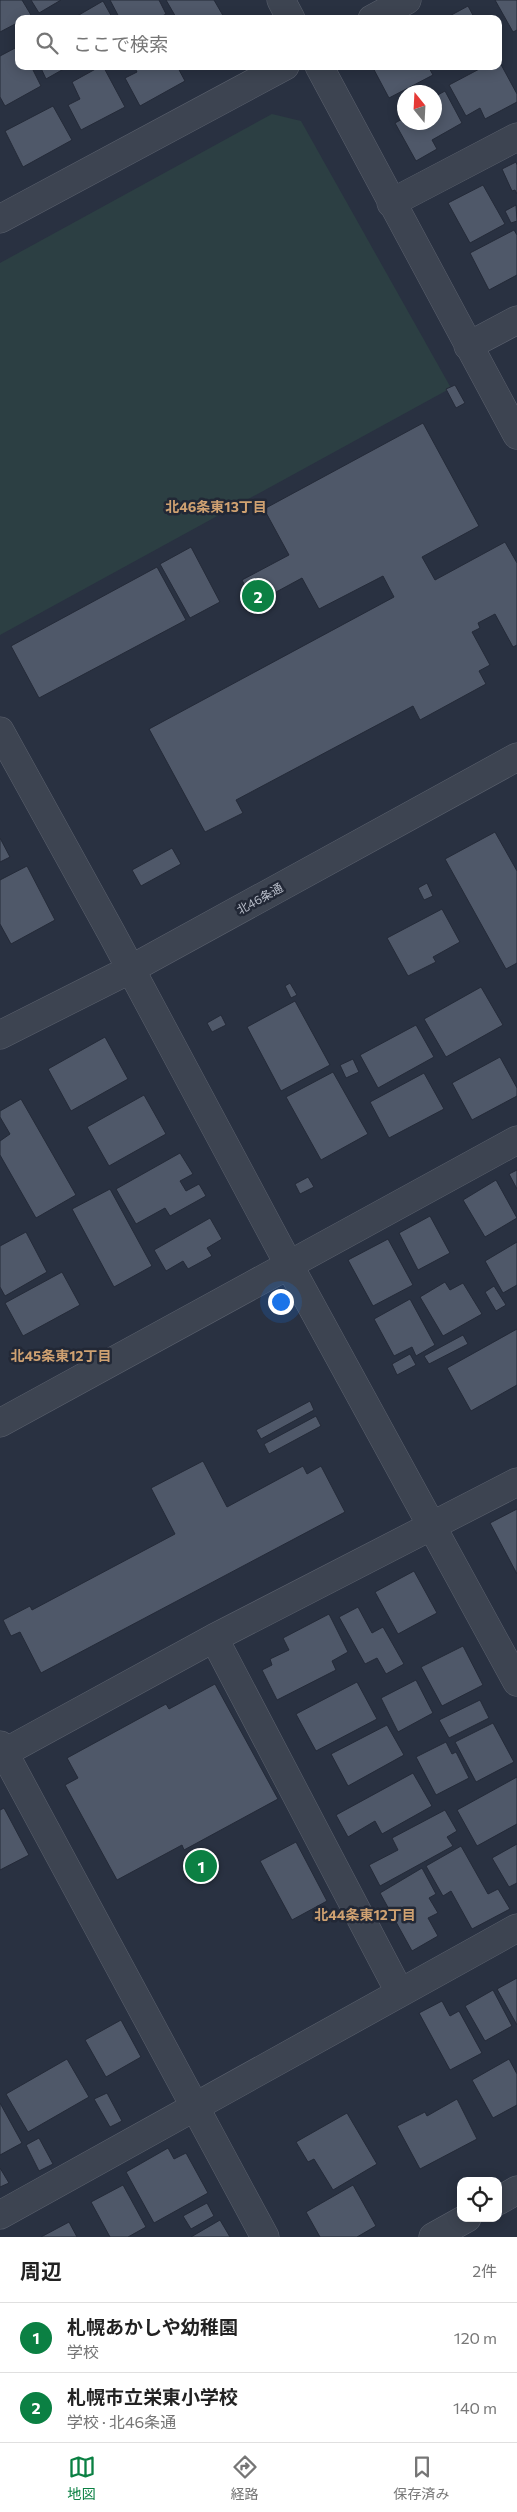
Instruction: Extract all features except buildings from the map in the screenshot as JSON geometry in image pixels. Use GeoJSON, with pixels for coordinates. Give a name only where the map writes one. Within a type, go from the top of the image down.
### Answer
{"type":"FeatureCollection","features":[{"type":"Feature","properties":{"kind":"street"},"geometry":{"type":"LineString","coordinates":[[281,0],[289,15]]}},
{"type":"Feature","properties":{"kind":"street"},"geometry":{"type":"LineString","coordinates":[[379,15],[407,0]]}},
{"type":"Feature","properties":{"kind":"street"},"geometry":{"type":"LineString","coordinates":[[0,219],[278,70]]}},
{"type":"Feature","properties":{"kind":"street"},"geometry":{"type":"LineString","coordinates":[[321,70],[517,435]]}},
{"type":"Feature","properties":{"kind":"street"},"geometry":{"type":"LineString","coordinates":[[391,203],[517,137]]}},
{"type":"Feature","properties":{"kind":"street"},"geometry":{"type":"LineString","coordinates":[[468,346],[517,320]]}},
{"type":"Feature","properties":{"kind":"street"},"geometry":{"type":"LineString","coordinates":[[0,731],[131,969],[289,1265],[434,1526],[517,1682]]}},
{"type":"Feature","properties":{"kind":"street","name":"北46条通"},"geometry":{"type":"LineString","coordinates":[[0,1035],[131,969],[517,757]]}},
{"type":"Feature","properties":{"kind":"street"},"geometry":{"type":"LineString","coordinates":[[0,1422],[517,1140]]}},
{"type":"Feature","properties":{"kind":"street"},"geometry":{"type":"LineString","coordinates":[[265,2237],[1,1751],[214,1638],[517,1482]]}},
{"type":"Feature","properties":{"kind":"street"},"geometry":{"type":"LineString","coordinates":[[214,1638],[400,1993]]}},
{"type":"Feature","properties":{"kind":"street"},"geometry":{"type":"LineString","coordinates":[[0,2215],[517,1928]]}},
{"type":"Feature","properties":{"kind":"street"},"geometry":{"type":"LineString","coordinates":[[502,2199],[517,2190]]}},
{"type":"Feature","properties":{"kind":"street"},"geometry":{"type":"LineString","coordinates":[[433,2237],[459,2222]]}},
{"type":"Feature","properties":{"kind":"green space"},"geometry":{"type":"Polygon","coordinates":[[[272,114],[301,121],[451,388],[0,635],[0,263],[272,114]]]}},
{"type":"Feature","properties":{"kind":"place","name":"札幌市立栄東小学校"},"geometry":{"type":"Point","coordinates":[258,596]}},
{"type":"Feature","properties":{"kind":"place","name":"札幌あかしや幼稚園"},"geometry":{"type":"Point","coordinates":[201,1866]}},
{"type":"Feature","properties":{"kind":"district","name":"北46条東13丁目"},"geometry":{"type":"Point","coordinates":[216,507]}},
{"type":"Feature","properties":{"kind":"district","name":"北45条東12丁目"},"geometry":{"type":"Point","coordinates":[61,1356]}},
{"type":"Feature","properties":{"kind":"district","name":"北44条東12丁目"},"geometry":{"type":"Point","coordinates":[365,1915]}}]}
